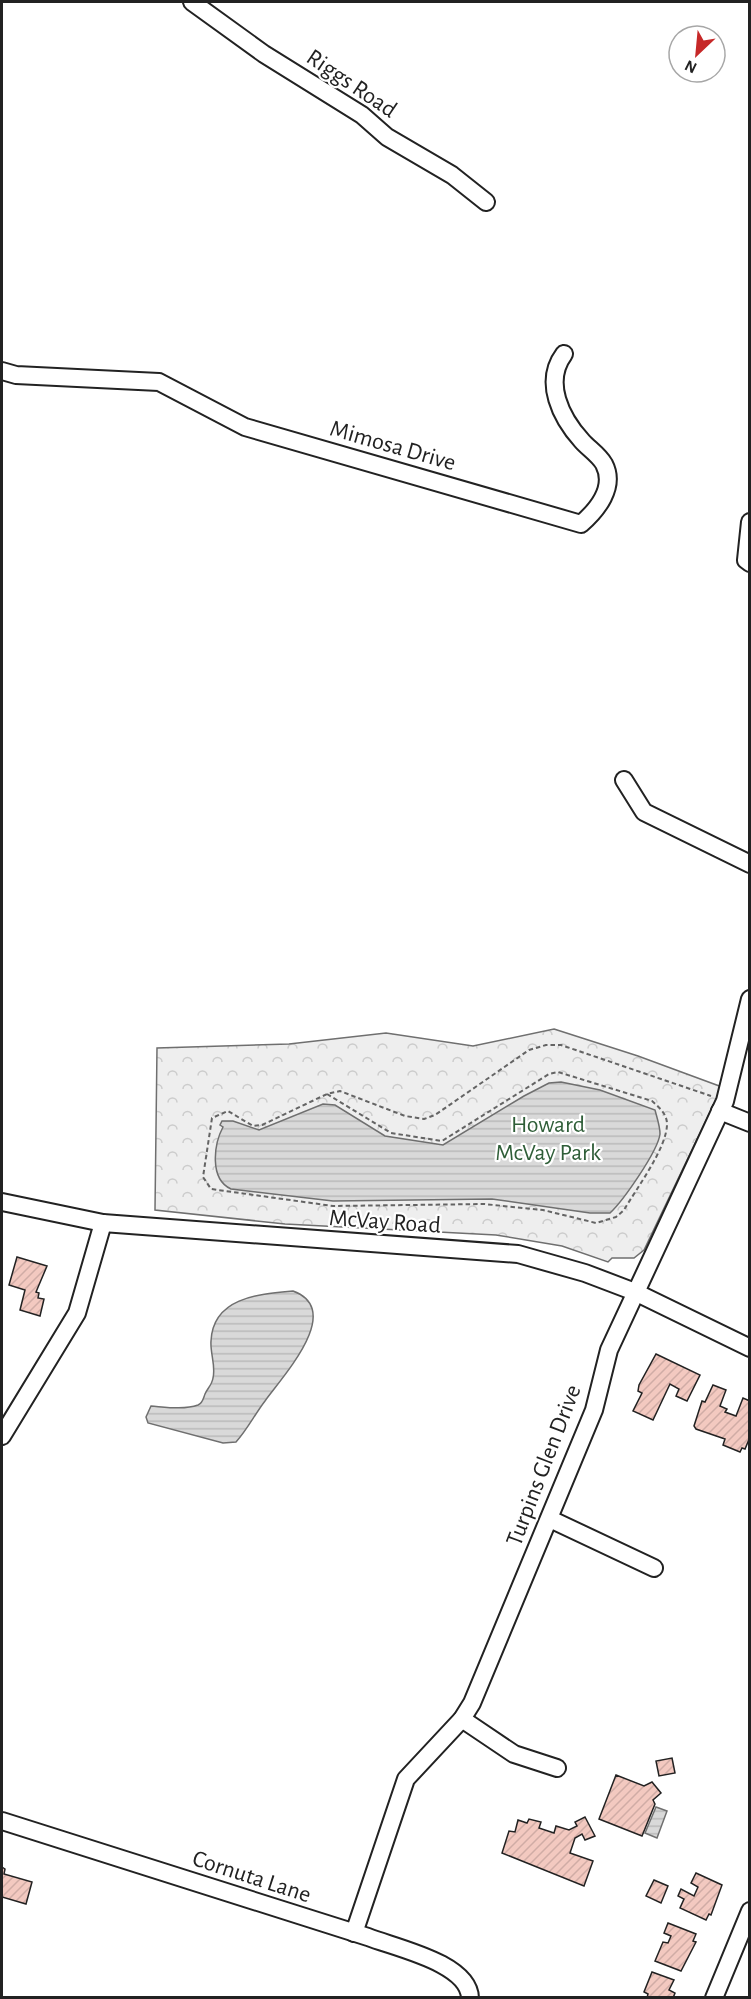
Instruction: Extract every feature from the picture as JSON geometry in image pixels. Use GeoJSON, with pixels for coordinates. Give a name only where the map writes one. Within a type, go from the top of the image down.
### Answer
{"type":"FeatureCollection","features":[{"type":"Feature","properties":{"kind":"street","name":"Riggs Road"},"geometry":{"type":"LineString","coordinates":[[192,2],[264,54],[362,116],[387,137],[452,175],[486,202]]}},
{"type":"Feature","properties":{"kind":"street","name":"Mimosa Drive"},"geometry":{"type":"LineString","coordinates":[[2,371],[16,375],[159,382],[245,427],[581,524],[598,510],[604,496],[607,478],[604,465],[574,432],[558,404],[554,384],[557,365],[564,354]]}},
{"type":"Feature","properties":{"kind":"street"},"geometry":{"type":"LineString","coordinates":[[750,522],[746,560],[750,563]]}},
{"type":"Feature","properties":{"kind":"street"},"geometry":{"type":"LineString","coordinates":[[624,780],[644,812],[750,864]]}},
{"type":"Feature","properties":{"kind":"street","name":"Turpins Glen Drive"},"geometry":{"type":"LineString","coordinates":[[354,1933],[406,1779],[462,1719],[472,1703],[594,1410],[609,1350],[723,1106],[750,999]]}},
{"type":"Feature","properties":{"kind":"street"},"geometry":{"type":"LineString","coordinates":[[723,1106],[750,1123]]}},
{"type":"Feature","properties":{"kind":"street","name":"McVay Road"},"geometry":{"type":"LineString","coordinates":[[2,1202],[103,1223],[518,1254],[585,1273],[635,1292],[750,1348]]}},
{"type":"Feature","properties":{"kind":"street"},"geometry":{"type":"LineString","coordinates":[[2,1436],[77,1313],[103,1223]]}},
{"type":"Feature","properties":{"kind":"street"},"geometry":{"type":"LineString","coordinates":[[550,1519],[654,1568]]}},
{"type":"Feature","properties":{"kind":"street"},"geometry":{"type":"LineString","coordinates":[[462,1719],[514,1754],[557,1768]]}},
{"type":"Feature","properties":{"kind":"street","name":"Cornuta Lane"},"geometry":{"type":"LineString","coordinates":[[2,1821],[354,1933],[455,1970],[470,1989],[470,1998]]}},
{"type":"Feature","properties":{"kind":"street"},"geometry":{"type":"LineString","coordinates":[[714,1998],[750,1911]]}},
{"type":"Feature","properties":{"kind":"path"},"geometry":{"type":"LineString","coordinates":[[327,1094],[391,1133],[442,1141],[549,1074],[558,1072],[651,1101],[662,1110],[667,1122],[664,1138],[624,1210],[616,1217],[596,1223],[543,1210],[484,1203],[333,1206],[211,1189],[206,1185],[203,1177],[212,1118],[228,1111],[253,1126],[262,1125],[327,1094],[340,1091],[405,1116],[424,1119],[435,1115],[529,1050],[546,1045],[561,1045],[723,1106]]}},
{"type":"Feature","properties":{"kind":"green space","name":"Howard McVay Park"},"geometry":{"type":"Polygon","coordinates":[[[554,1029],[638,1056],[722,1087],[644,1250],[634,1258],[612,1258],[608,1262],[562,1246],[496,1235],[285,1224],[155,1210],[157,1048],[289,1044],[386,1033],[473,1046],[554,1029]]]}},
{"type":"Feature","properties":{"kind":"shaded area"},"geometry":{"type":"Polygon","coordinates":[[[561,1082],[600,1090],[655,1110],[660,1131],[658,1142],[639,1175],[610,1213],[590,1213],[492,1199],[333,1201],[231,1189],[224,1184],[216,1169],[217,1142],[223,1127],[220,1125],[222,1121],[233,1121],[259,1130],[323,1104],[335,1105],[385,1136],[443,1145],[524,1096],[549,1083],[561,1082]]]}},
{"type":"Feature","properties":{"kind":"shaded area"},"geometry":{"type":"Polygon","coordinates":[[[293,1291],[307,1300],[313,1313],[311,1328],[305,1344],[236,1442],[223,1443],[148,1423],[146,1417],[151,1406],[187,1407],[202,1402],[212,1383],[214,1373],[211,1341],[214,1326],[220,1315],[240,1301],[267,1294],[293,1291]]]}},
{"type":"Feature","properties":{"kind":"shaded area"},"geometry":{"type":"Polygon","coordinates":[[[656,1807],[667,1811],[657,1838],[645,1833],[656,1807]]]}},
{"type":"Feature","properties":{"kind":"building"},"geometry":{"type":"Polygon","coordinates":[[[17,1257],[47,1266],[36,1292],[39,1293],[38,1298],[44,1299],[40,1316],[20,1310],[25,1290],[9,1285],[17,1257]]]}},
{"type":"Feature","properties":{"kind":"building"},"geometry":{"type":"Polygon","coordinates":[[[656,1354],[700,1375],[687,1401],[676,1396],[679,1389],[670,1384],[653,1420],[633,1411],[642,1393],[638,1391],[639,1385],[656,1354]]]}},
{"type":"Feature","properties":{"kind":"building"},"geometry":{"type":"Polygon","coordinates":[[[713,1385],[726,1390],[720,1406],[727,1409],[725,1412],[736,1416],[743,1398],[750,1401],[750,1437],[745,1449],[742,1448],[740,1452],[723,1445],[725,1439],[696,1429],[694,1426],[702,1401],[705,1402],[713,1385]]]}},
{"type":"Feature","properties":{"kind":"building"},"geometry":{"type":"Polygon","coordinates":[[[672,1758],[675,1773],[659,1776],[656,1761],[672,1758]]]}},
{"type":"Feature","properties":{"kind":"building"},"geometry":{"type":"Polygon","coordinates":[[[616,1775],[644,1786],[652,1782],[661,1793],[653,1800],[655,1804],[642,1836],[599,1819],[616,1775]]]}},
{"type":"Feature","properties":{"kind":"building"},"geometry":{"type":"Polygon","coordinates":[[[585,1817],[595,1836],[585,1840],[582,1834],[575,1838],[570,1853],[593,1861],[584,1886],[502,1853],[509,1831],[515,1832],[518,1820],[527,1823],[529,1819],[541,1822],[539,1828],[554,1833],[556,1826],[569,1830],[577,1826],[575,1822],[585,1817]]]}},
{"type":"Feature","properties":{"kind":"building"},"geometry":{"type":"Polygon","coordinates":[[[2,1867],[5,1869],[4,1874],[32,1882],[26,1904],[2,1897],[2,1867]]]}},
{"type":"Feature","properties":{"kind":"building"},"geometry":{"type":"Polygon","coordinates":[[[696,1873],[722,1885],[711,1915],[709,1914],[706,1920],[680,1908],[684,1899],[678,1896],[681,1889],[694,1896],[698,1887],[691,1883],[696,1873]]]}},
{"type":"Feature","properties":{"kind":"building"},"geometry":{"type":"Polygon","coordinates":[[[654,1880],[668,1886],[661,1903],[646,1896],[654,1880]]]}},
{"type":"Feature","properties":{"kind":"building"},"geometry":{"type":"Polygon","coordinates":[[[668,1923],[696,1934],[693,1941],[696,1942],[681,1971],[655,1961],[663,1942],[668,1943],[671,1936],[664,1933],[668,1923]]]}},
{"type":"Feature","properties":{"kind":"building"},"geometry":{"type":"Polygon","coordinates":[[[652,1972],[674,1980],[669,1990],[675,1993],[673,1998],[647,1998],[648,1994],[644,1992],[652,1972]]]}}]}
